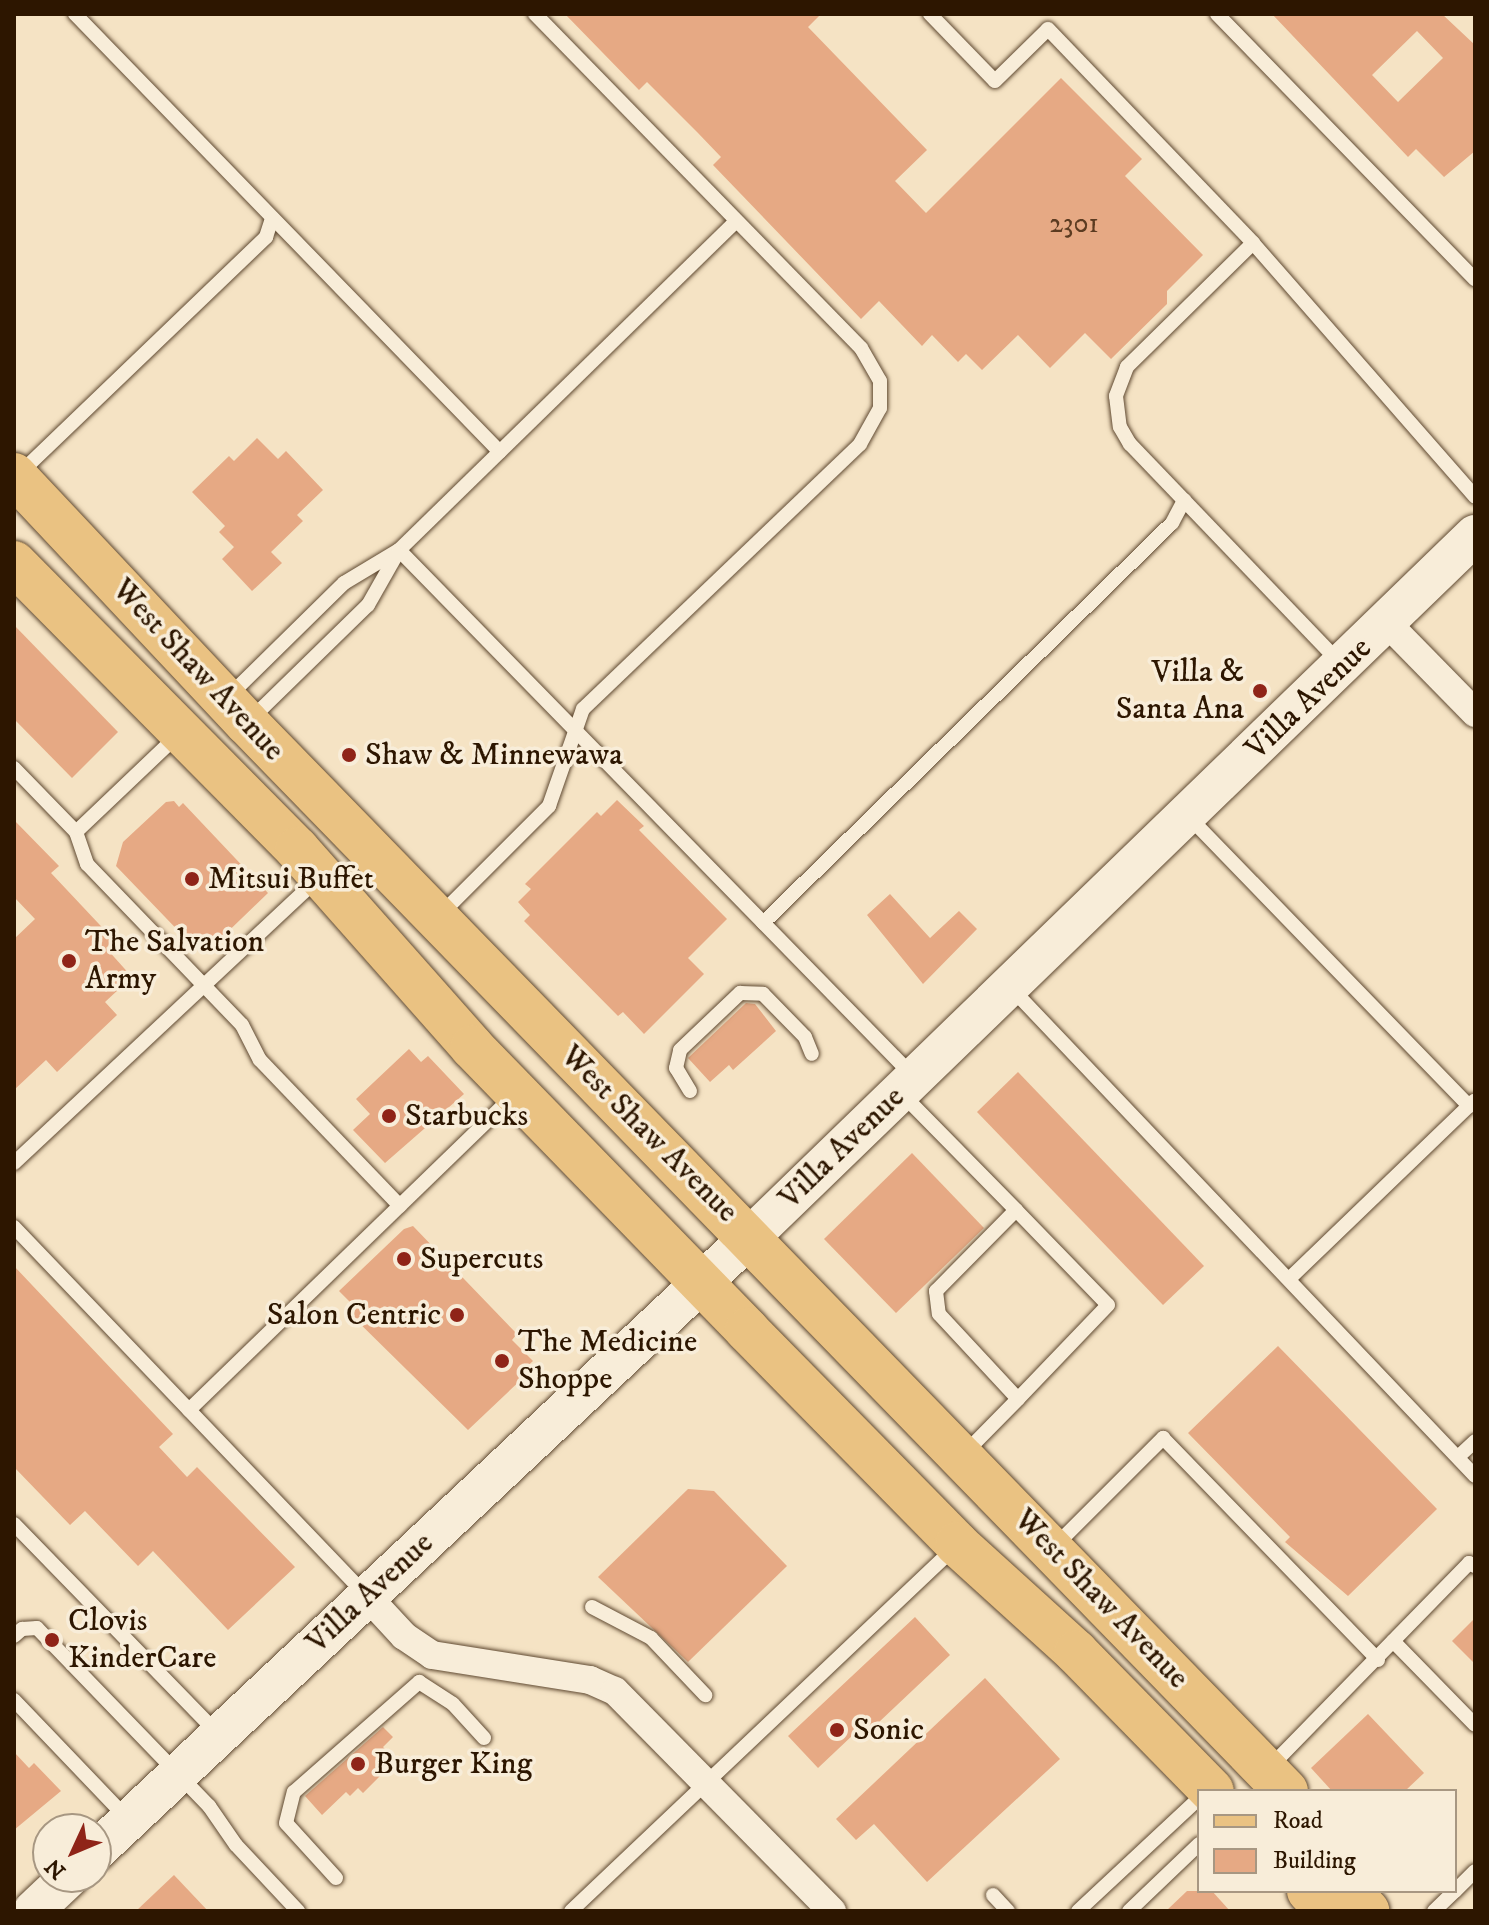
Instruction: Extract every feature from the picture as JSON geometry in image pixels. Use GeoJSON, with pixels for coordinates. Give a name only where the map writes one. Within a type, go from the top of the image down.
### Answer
{"type":"FeatureCollection","features":[{"type":"Feature","properties":{"kind":"main road","name":"West Shaw Avenue"},"geometry":{"type":"LineString","coordinates":[[15,476],[237,711],[1052,1549],[1233,1789]]}},
{"type":"Feature","properties":{"kind":"main road"},"geometry":{"type":"LineString","coordinates":[[14,545],[37,550],[207,720],[220,727],[237,711]]}},
{"type":"Feature","properties":{"kind":"main road","name":"West Shaw Avenue"},"geometry":{"type":"LineString","coordinates":[[14,563],[322,875],[517,1092],[957,1544],[1233,1789]]}},
{"type":"Feature","properties":{"kind":"main road"},"geometry":{"type":"LineString","coordinates":[[221,772],[233,762],[255,766],[397,913],[438,918]]}},
{"type":"Feature","properties":{"kind":"main road"},"geometry":{"type":"LineString","coordinates":[[1311,1893],[1328,1911]]}},
{"type":"Feature","properties":{"kind":"main road"},"geometry":{"type":"LineString","coordinates":[[1350,1893],[1367,1911]]}},
{"type":"Feature","properties":{"kind":"main road"},"geometry":{"type":"LineString","coordinates":[[1385,1893],[1402,1911]]}},
{"type":"Feature","properties":{"kind":"street","name":"Villa Avenue"},"geometry":{"type":"LineString","coordinates":[[112,1836],[750,1237],[1475,535]]}},
{"type":"Feature","properties":{"kind":"street"},"geometry":{"type":"LineString","coordinates":[[1387,623],[1475,713]]}},
{"type":"Feature","properties":{"kind":"street"},"geometry":{"type":"LineString","coordinates":[[367,1596],[404,1636],[432,1655],[604,1685],[637,1709],[832,1911]]}},
{"type":"Feature","properties":{"kind":"street"},"geometry":{"type":"LineString","coordinates":[[33,1911],[52,1893]]}},
{"type":"Feature","properties":{"kind":"lane"},"geometry":{"type":"LineString","coordinates":[[75,14],[500,452]]}},
{"type":"Feature","properties":{"kind":"lane"},"geometry":{"type":"LineString","coordinates":[[438,918],[549,806],[583,709],[860,444],[880,408],[874,365],[535,14]]}},
{"type":"Feature","properties":{"kind":"lane"},"geometry":{"type":"LineString","coordinates":[[930,14],[995,81],[1048,29],[1253,243],[1475,497]]}},
{"type":"Feature","properties":{"kind":"lane"},"geometry":{"type":"LineString","coordinates":[[1217,14],[1475,279]]}},
{"type":"Feature","properties":{"kind":"lane"},"geometry":{"type":"LineString","coordinates":[[15,476],[266,237],[272,218]]}},
{"type":"Feature","properties":{"kind":"lane"},"geometry":{"type":"LineString","coordinates":[[237,711],[344,583],[399,550],[736,221]]}},
{"type":"Feature","properties":{"kind":"lane"},"geometry":{"type":"LineString","coordinates":[[1253,243],[1127,367],[1120,381],[1120,427],[1184,500],[1343,666]]}},
{"type":"Feature","properties":{"kind":"lane"},"geometry":{"type":"LineString","coordinates":[[763,923],[1172,523],[1184,500]]}},
{"type":"Feature","properties":{"kind":"lane"},"geometry":{"type":"LineString","coordinates":[[399,550],[763,923],[1016,1210],[1108,1305],[962,1456]]}},
{"type":"Feature","properties":{"kind":"lane"},"geometry":{"type":"LineString","coordinates":[[237,711],[368,605],[399,550]]}},
{"type":"Feature","properties":{"kind":"lane"},"geometry":{"type":"LineString","coordinates":[[76,832],[183,731]]}},
{"type":"Feature","properties":{"kind":"lane"},"geometry":{"type":"LineString","coordinates":[[14,768],[76,832],[87,864],[242,1025],[260,1060],[400,1206]]}},
{"type":"Feature","properties":{"kind":"lane"},"geometry":{"type":"LineString","coordinates":[[1187,816],[1472,1103],[1289,1279]]}},
{"type":"Feature","properties":{"kind":"lane"},"geometry":{"type":"LineString","coordinates":[[14,1163],[322,875]]}},
{"type":"Feature","properties":{"kind":"lane"},"geometry":{"type":"LineString","coordinates":[[1010,987],[1475,1476]]}},
{"type":"Feature","properties":{"kind":"lane"},"geometry":{"type":"LineString","coordinates":[[690,1091],[676,1068],[680,1050],[740,993],[763,994],[805,1037],[812,1054]]}},
{"type":"Feature","properties":{"kind":"lane"},"geometry":{"type":"LineString","coordinates":[[189,1410],[517,1092]]}},
{"type":"Feature","properties":{"kind":"lane"},"geometry":{"type":"LineString","coordinates":[[1016,1210],[936,1291],[939,1314],[1018,1399]]}},
{"type":"Feature","properties":{"kind":"lane"},"geometry":{"type":"LineString","coordinates":[[14,1227],[367,1596]]}},
{"type":"Feature","properties":{"kind":"lane"},"geometry":{"type":"LineString","coordinates":[[1052,1549],[1163,1438],[1378,1660]]}},
{"type":"Feature","properties":{"kind":"lane"},"geometry":{"type":"LineString","coordinates":[[1458,1457],[1475,1441]]}},
{"type":"Feature","properties":{"kind":"lane"},"geometry":{"type":"LineString","coordinates":[[14,1524],[219,1735]]}},
{"type":"Feature","properties":{"kind":"lane"},"geometry":{"type":"LineString","coordinates":[[571,1911],[957,1544]]}},
{"type":"Feature","properties":{"kind":"lane"},"geometry":{"type":"LineString","coordinates":[[1233,1789],[1378,1660],[1469,1563],[1475,1566]]}},
{"type":"Feature","properties":{"kind":"lane"},"geometry":{"type":"LineString","coordinates":[[592,1607],[651,1638],[705,1695]]}},
{"type":"Feature","properties":{"kind":"lane"},"geometry":{"type":"LineString","coordinates":[[14,1636],[37,1628],[178,1774],[298,1911]]}},
{"type":"Feature","properties":{"kind":"lane"},"geometry":{"type":"LineString","coordinates":[[1393,1641],[1475,1725]]}},
{"type":"Feature","properties":{"kind":"lane"},"geometry":{"type":"LineString","coordinates":[[336,1878],[286,1823],[294,1792],[419,1682],[453,1704],[484,1738]]}},
{"type":"Feature","properties":{"kind":"lane"},"geometry":{"type":"LineString","coordinates":[[14,1700],[129,1820]]}},
{"type":"Feature","properties":{"kind":"lane"},"geometry":{"type":"LineString","coordinates":[[1078,1911],[1197,1817]]}},
{"type":"Feature","properties":{"kind":"lane"},"geometry":{"type":"LineString","coordinates":[[1129,1911],[1197,1846]]}},
{"type":"Feature","properties":{"kind":"lane"},"geometry":{"type":"LineString","coordinates":[[1457,1889],[1475,1871]]}},
{"type":"Feature","properties":{"kind":"lane"},"geometry":{"type":"LineString","coordinates":[[1434,1911],[1453,1893]]}},
{"type":"Feature","properties":{"kind":"lane"},"geometry":{"type":"LineString","coordinates":[[993,1895],[1008,1911]]}},
{"type":"Feature","properties":{"kind":"building"},"geometry":{"type":"Polygon","coordinates":[[[565,14],[821,14],[808,27],[927,150],[895,181],[926,213],[1061,78],[1142,159],[1125,176],[1203,255],[1167,291],[1167,304],[1111,359],[1085,333],[1050,368],[1018,335],[982,370],[966,354],[958,362],[932,335],[922,346],[879,301],[861,319],[713,165],[721,157],[698,133],[647,82],[639,90],[565,14]]]}},
{"type":"Feature","properties":{"kind":"building"},"geometry":{"type":"Polygon","coordinates":[[[1272,14],[1442,14],[1475,45],[1475,151],[1444,177],[1416,149],[1408,157],[1272,14]],[[1417,31],[1372,75],[1398,102],[1443,58],[1417,31]]]}},
{"type":"Feature","properties":{"kind":"building"},"geometry":{"type":"Polygon","coordinates":[[[257,438],[278,459],[286,451],[323,490],[297,515],[303,521],[271,552],[282,563],[252,591],[222,559],[234,547],[219,532],[225,526],[192,492],[229,456],[234,461],[257,438]]]}},
{"type":"Feature","properties":{"kind":"building"},"geometry":{"type":"Polygon","coordinates":[[[14,625],[118,732],[72,778],[14,719],[14,625]]]}},
{"type":"Feature","properties":{"kind":"building"},"geometry":{"type":"Polygon","coordinates":[[[617,800],[644,826],[639,830],[727,919],[688,958],[704,974],[644,1034],[623,1012],[618,1016],[524,921],[530,915],[518,902],[531,889],[525,884],[597,812],[601,816],[617,800]]]}},
{"type":"Feature","properties":{"kind":"building","name":"Mitsui Buffet"},"geometry":{"type":"Polygon","coordinates":[[[174,801],[179,807],[183,803],[268,893],[212,947],[195,938],[190,943],[116,866],[123,842],[166,802],[174,801]]]}},
{"type":"Feature","properties":{"kind":"building"},"geometry":{"type":"Polygon","coordinates":[[[14,820],[59,866],[51,873],[114,940],[106,948],[132,977],[105,1002],[117,1015],[57,1072],[46,1060],[14,1090],[14,939],[35,919],[14,897],[14,820]]]}},
{"type":"Feature","properties":{"kind":"building"},"geometry":{"type":"Polygon","coordinates":[[[890,894],[930,938],[959,911],[977,929],[923,984],[867,915],[890,894]]]}},
{"type":"Feature","properties":{"kind":"building"},"geometry":{"type":"Polygon","coordinates":[[[746,1003],[755,1004],[776,1031],[733,1070],[729,1065],[710,1082],[688,1058],[746,1003]]]}},
{"type":"Feature","properties":{"kind":"building"},"geometry":{"type":"Polygon","coordinates":[[[409,1049],[421,1062],[428,1056],[464,1094],[385,1163],[353,1130],[370,1114],[356,1099],[409,1049]]]}},
{"type":"Feature","properties":{"kind":"building"},"geometry":{"type":"Polygon","coordinates":[[[1018,1072],[1204,1266],[1163,1305],[977,1112],[1018,1072]]]}},
{"type":"Feature","properties":{"kind":"building"},"geometry":{"type":"Polygon","coordinates":[[[912,1153],[984,1228],[896,1313],[824,1239],[912,1153]]]}},
{"type":"Feature","properties":{"kind":"building"},"geometry":{"type":"Polygon","coordinates":[[[413,1226],[517,1334],[512,1340],[533,1361],[522,1371],[526,1375],[468,1430],[346,1310],[352,1304],[339,1291],[404,1229],[413,1226]]]}},
{"type":"Feature","properties":{"kind":"building"},"geometry":{"type":"Polygon","coordinates":[[[14,1266],[173,1434],[159,1447],[187,1477],[197,1467],[295,1567],[228,1630],[153,1551],[138,1566],[85,1511],[70,1525],[14,1467],[14,1266]]]}},
{"type":"Feature","properties":{"kind":"building"},"geometry":{"type":"Polygon","coordinates":[[[1278,1346],[1437,1509],[1348,1596],[1285,1542],[1290,1537],[1188,1433],[1278,1346]]]}},
{"type":"Feature","properties":{"kind":"building"},"geometry":{"type":"Polygon","coordinates":[[[688,1489],[714,1491],[787,1566],[688,1662],[598,1577],[688,1489]]]}},
{"type":"Feature","properties":{"kind":"building"},"geometry":{"type":"Polygon","coordinates":[[[915,1617],[950,1655],[860,1740],[854,1734],[818,1768],[788,1736],[915,1617]]]}},
{"type":"Feature","properties":{"kind":"building"},"geometry":{"type":"Polygon","coordinates":[[[1475,1618],[1475,1664],[1452,1641],[1475,1618]]]}},
{"type":"Feature","properties":{"kind":"building"},"geometry":{"type":"Polygon","coordinates":[[[985,1678],[1060,1759],[927,1882],[874,1824],[856,1840],[836,1819],[985,1678]]]}},
{"type":"Feature","properties":{"kind":"building"},"geometry":{"type":"Polygon","coordinates":[[[1368,1714],[1424,1773],[1407,1789],[1330,1789],[1311,1768],[1368,1714]]]}},
{"type":"Feature","properties":{"kind":"building","name":"Burger King"},"geometry":{"type":"Polygon","coordinates":[[[383,1727],[393,1737],[383,1747],[392,1757],[376,1772],[380,1776],[363,1793],[358,1788],[350,1796],[346,1792],[322,1815],[305,1796],[383,1727]]]}},
{"type":"Feature","properties":{"kind":"building"},"geometry":{"type":"Polygon","coordinates":[[[14,1752],[29,1768],[34,1763],[61,1791],[14,1830],[14,1752]]]}},
{"type":"Feature","properties":{"kind":"building"},"geometry":{"type":"Polygon","coordinates":[[[174,1875],[208,1911],[136,1911],[174,1875]]]}},
{"type":"Feature","properties":{"kind":"building"},"geometry":{"type":"Polygon","coordinates":[[[1187,1891],[1197,1891],[1214,1893],[1230,1911],[1166,1911],[1187,1891]]]}},
{"type":"Feature","properties":{"kind":"place","name":"Villa & Santa Ana"},"geometry":{"type":"Point","coordinates":[1260,691]}},
{"type":"Feature","properties":{"kind":"place","name":"Shaw & Minnewawa"},"geometry":{"type":"Point","coordinates":[349,755]}},
{"type":"Feature","properties":{"kind":"place","name":"Mitsui Buffet"},"geometry":{"type":"Point","coordinates":[192,879]}},
{"type":"Feature","properties":{"kind":"place","name":"The Salvation Army"},"geometry":{"type":"Point","coordinates":[69,961]}},
{"type":"Feature","properties":{"kind":"place","name":"Starbucks"},"geometry":{"type":"Point","coordinates":[389,1116]}},
{"type":"Feature","properties":{"kind":"place","name":"Supercuts"},"geometry":{"type":"Point","coordinates":[404,1259]}},
{"type":"Feature","properties":{"kind":"place","name":"Salon Centric"},"geometry":{"type":"Point","coordinates":[457,1315]}},
{"type":"Feature","properties":{"kind":"place","name":"The Medicine Shoppe"},"geometry":{"type":"Point","coordinates":[502,1361]}},
{"type":"Feature","properties":{"kind":"place","name":"Clovis KinderCare"},"geometry":{"type":"Point","coordinates":[52,1640]}},
{"type":"Feature","properties":{"kind":"place","name":"Sonic"},"geometry":{"type":"Point","coordinates":[837,1730]}},
{"type":"Feature","properties":{"kind":"place","name":"Burger King"},"geometry":{"type":"Point","coordinates":[358,1764]}}]}
